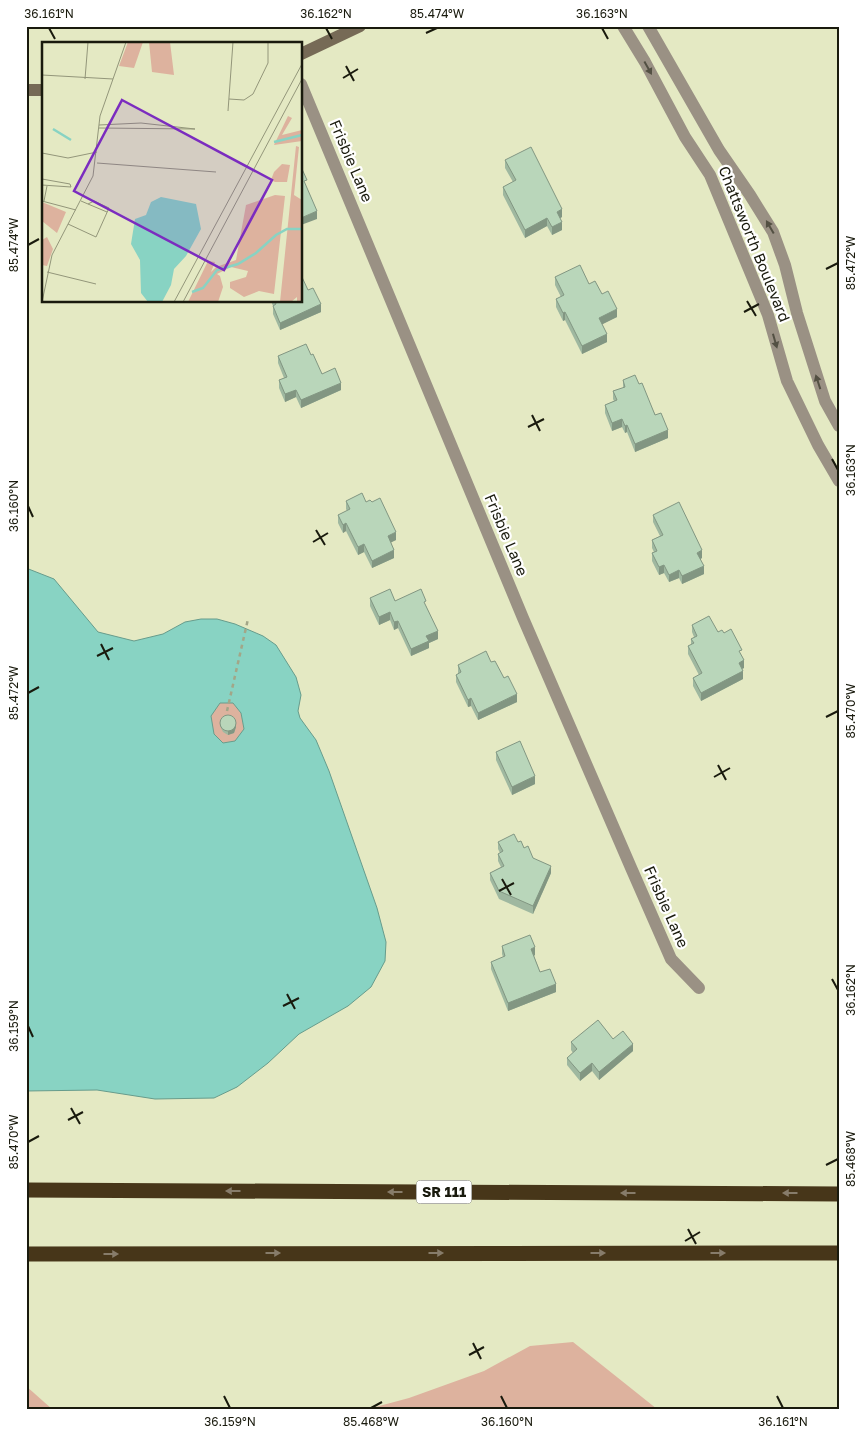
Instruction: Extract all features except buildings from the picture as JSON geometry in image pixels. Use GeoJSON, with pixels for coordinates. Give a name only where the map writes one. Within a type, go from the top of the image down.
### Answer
{"type":"FeatureCollection","features":[{"type":"Feature","properties":{"kind":"highway","name":"SR 111"},"geometry":{"type":"LineString","coordinates":[[26,1190],[839,1194]]}},
{"type":"Feature","properties":{"kind":"highway"},"geometry":{"type":"LineString","coordinates":[[26,1254],[839,1254]]}},
{"type":"Feature","properties":{"kind":"street"},"geometry":{"type":"LineString","coordinates":[[302,54],[360,26]]}},
{"type":"Feature","properties":{"kind":"street","name":"Chattsworth Boulevard"},"geometry":{"type":"LineString","coordinates":[[623,26],[685,137],[710,175],[768,315],[787,381],[818,445],[839,481]]}},
{"type":"Feature","properties":{"kind":"street","name":"Chattsworth Boulevard"},"geometry":{"type":"LineString","coordinates":[[648,26],[719,150],[773,232],[785,264],[796,313],[822,394],[839,426]]}},
{"type":"Feature","properties":{"kind":"street","name":"Frisbie Lane"},"geometry":{"type":"LineString","coordinates":[[302,86],[523,618],[671,959],[699,988]]}},
{"type":"Feature","properties":{"kind":"street"},"geometry":{"type":"LineString","coordinates":[[26,90],[42,90]]}},
{"type":"Feature","properties":{"kind":"path"},"geometry":{"type":"LineString","coordinates":[[227,711],[248,619]]}},
{"type":"Feature","properties":{"kind":"shaded area"},"geometry":{"type":"Polygon","coordinates":[[[220,703],[233,703],[241,713],[244,729],[236,741],[223,743],[214,734],[210,716],[220,703]]]}},
{"type":"Feature","properties":{"kind":"shaded area"},"geometry":{"type":"Polygon","coordinates":[[[573,1342],[657,1409],[368,1409],[409,1398],[484,1371],[530,1346],[573,1342]]]}},
{"type":"Feature","properties":{"kind":"shaded area"},"geometry":{"type":"Polygon","coordinates":[[[26,1386],[52,1409],[26,1409],[26,1386]]]}},
{"type":"Feature","properties":{"kind":"water"},"geometry":{"type":"Polygon","coordinates":[[[26,568],[54,579],[98,632],[134,641],[163,634],[185,622],[217,619],[235,624],[263,636],[276,645],[296,677],[301,695],[298,711],[300,718],[316,740],[329,771],[377,908],[386,942],[385,961],[371,987],[348,1006],[299,1034],[268,1063],[237,1087],[214,1098],[155,1099],[97,1090],[26,1091],[26,568]],[[220,703],[211,716],[214,734],[223,743],[235,741],[244,729],[241,713],[233,703],[220,703]]]}}]}
